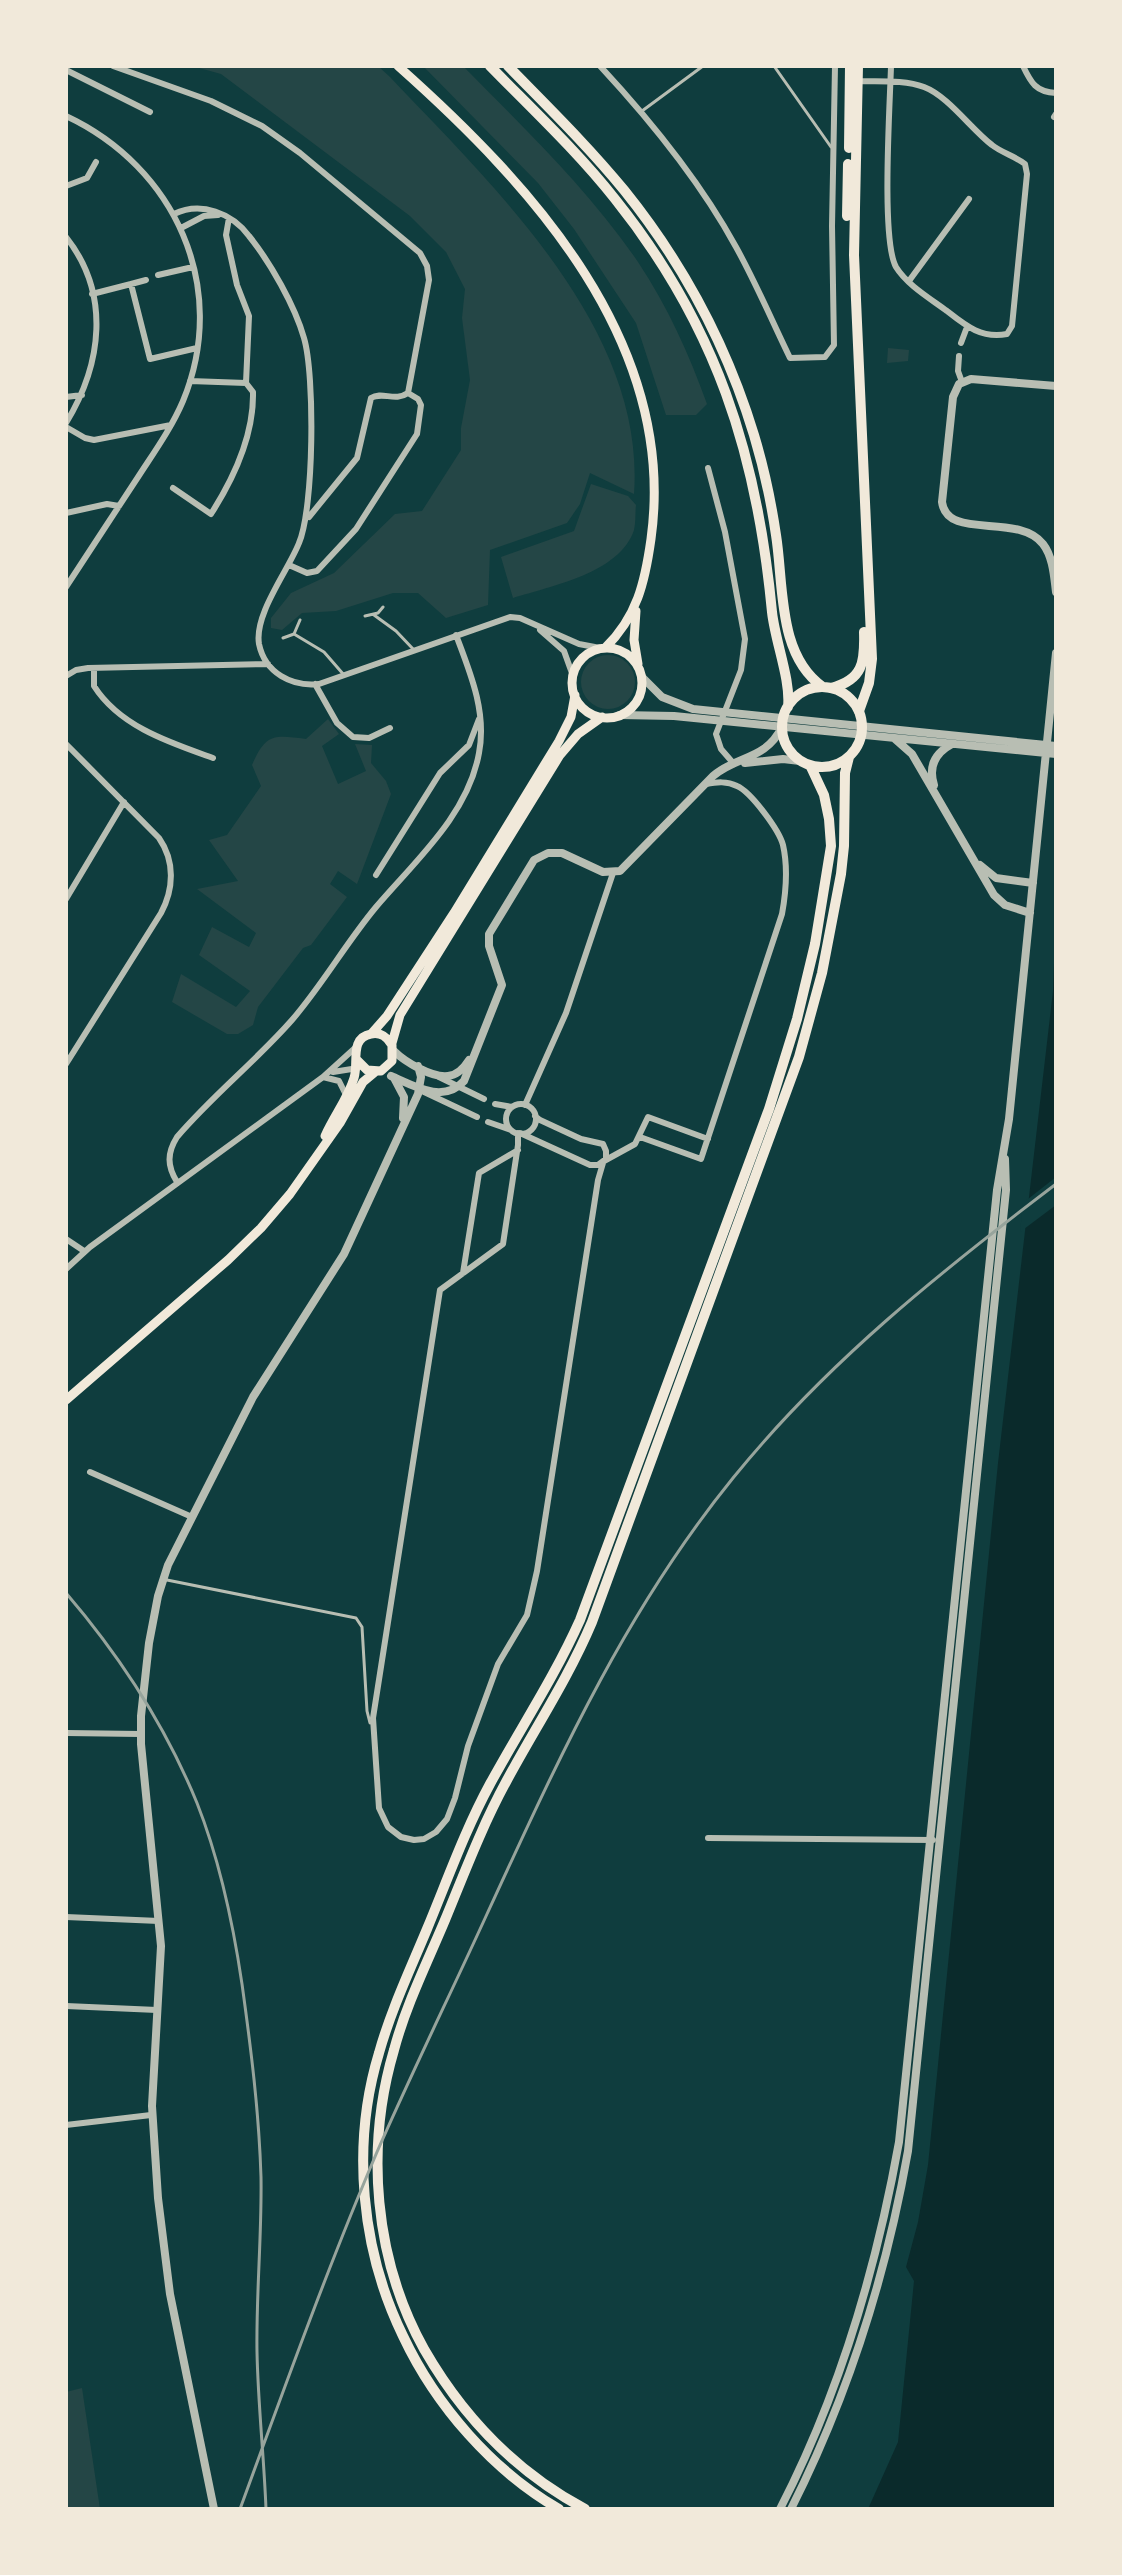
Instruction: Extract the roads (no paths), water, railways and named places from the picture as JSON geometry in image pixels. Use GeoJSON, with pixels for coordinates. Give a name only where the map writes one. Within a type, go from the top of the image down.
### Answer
{"type":"FeatureCollection","features":[{"type":"Feature","properties":{"kind":"main road"},"geometry":{"type":"LineString","coordinates":[[315,1157],[346,1095],[366,1068],[391,1063],[400,1015],[562,750],[602,717],[620,715],[637,701],[642,689],[634,635],[653,521],[654,472],[642,397],[622,341],[576,261],[528,198],[457,122],[398,66]]}},
{"type":"Feature","properties":{"kind":"main road"},"geometry":{"type":"LineString","coordinates":[[490,66],[618,203],[663,266],[704,341],[733,411],[754,485],[765,540],[776,642],[788,691],[788,707],[782,727],[787,747],[821,783],[828,811],[830,854],[809,970],[780,1076],[580,1620],[551,1681],[484,1795],[396,2003],[374,2073],[364,2148],[367,2214],[377,2270],[389,2304],[408,2348],[449,2410],[502,2467],[559,2509]]}},
{"type":"Feature","properties":{"kind":"main road"},"geometry":{"type":"LineString","coordinates":[[508,66],[629,197],[678,266],[714,331],[739,391],[764,472],[793,646],[807,674],[827,688],[850,698],[859,711],[862,723],[861,739],[849,757],[845,773],[843,860],[833,919],[815,1002],[785,1100],[592,1622],[560,1690],[490,1813],[406,2013],[387,2076],[378,2147],[380,2205],[391,2266],[420,2342],[457,2400],[507,2455],[536,2478],[585,2509]]}},
{"type":"Feature","properties":{"kind":"main road"},"geometry":{"type":"LineString","coordinates":[[850,66],[853,81],[854,265],[872,659],[871,676],[859,711]]}},
{"type":"Feature","properties":{"kind":"main road"},"geometry":{"type":"LineString","coordinates":[[788,707],[805,691],[846,684],[857,675],[864,648],[847,265],[853,81],[858,66]]}},
{"type":"Feature","properties":{"kind":"main road"},"geometry":{"type":"LineString","coordinates":[[66,1400],[249,1241],[290,1194],[340,1123],[363,1082],[366,1068],[357,1044],[387,1016],[559,741],[570,720],[575,695],[573,676],[581,659],[602,648],[622,631],[639,596]]}},
{"type":"Feature","properties":{"kind":"main road"},"geometry":{"type":"LineString","coordinates":[[602,648],[624,652],[638,666]]}},
{"type":"Feature","properties":{"kind":"main road"},"geometry":{"type":"LineString","coordinates":[[575,695],[583,708],[602,717]]}},
{"type":"Feature","properties":{"kind":"main road"},"geometry":{"type":"LineString","coordinates":[[805,763],[829,767],[849,757]]}},
{"type":"Feature","properties":{"kind":"main road"},"geometry":{"type":"LineString","coordinates":[[372,1033],[383,1035],[393,1047]]}},
{"type":"Feature","properties":{"kind":"street"},"geometry":{"type":"LineString","coordinates":[[113,66],[211,101],[262,126],[300,153],[418,250],[427,266],[429,280],[408,393]]}},
{"type":"Feature","properties":{"kind":"street"},"geometry":{"type":"LineString","coordinates":[[600,66],[689,174],[729,234],[790,358],[825,357],[834,345],[835,66]]}},
{"type":"Feature","properties":{"kind":"street"},"geometry":{"type":"LineString","coordinates":[[853,81],[891,83],[928,88],[989,143],[1023,162],[1027,174],[1011,329],[1007,334],[979,333],[967,327],[897,269],[889,245],[891,83],[891,66]]}},
{"type":"Feature","properties":{"kind":"street"},"geometry":{"type":"LineString","coordinates":[[1023,66],[1042,92],[1056,93]]}},
{"type":"Feature","properties":{"kind":"street"},"geometry":{"type":"LineString","coordinates":[[66,70],[150,112]]}},
{"type":"Feature","properties":{"kind":"street"},"geometry":{"type":"LineString","coordinates":[[66,116],[100,134],[128,155],[156,186],[181,228],[193,267],[198,303],[197,348],[190,381],[171,425],[66,587]]}},
{"type":"Feature","properties":{"kind":"street"},"geometry":{"type":"LineString","coordinates":[[66,186],[87,178],[96,162]]}},
{"type":"Feature","properties":{"kind":"street"},"geometry":{"type":"LineString","coordinates":[[909,281],[969,199]]}},
{"type":"Feature","properties":{"kind":"street"},"geometry":{"type":"LineString","coordinates":[[174,214],[187,208],[201,208],[229,218],[242,228],[256,245],[297,319],[306,344],[310,378],[307,519]]}},
{"type":"Feature","properties":{"kind":"street"},"geometry":{"type":"LineString","coordinates":[[181,228],[204,216],[229,218]]}},
{"type":"Feature","properties":{"kind":"street"},"geometry":{"type":"LineString","coordinates":[[173,488],[211,514],[232,480],[251,420],[253,392],[246,383],[249,316],[237,285],[226,235],[229,218]]}},
{"type":"Feature","properties":{"kind":"street"},"geometry":{"type":"LineString","coordinates":[[66,237],[85,269],[92,294],[96,343],[91,372],[66,425],[81,437],[94,440],[171,425]]}},
{"type":"Feature","properties":{"kind":"street"},"geometry":{"type":"LineString","coordinates":[[158,275],[193,267]]}},
{"type":"Feature","properties":{"kind":"street"},"geometry":{"type":"LineString","coordinates":[[92,294],[146,280]]}},
{"type":"Feature","properties":{"kind":"street"},"geometry":{"type":"LineString","coordinates":[[131,284],[150,359],[197,348]]}},
{"type":"Feature","properties":{"kind":"street"},"geometry":{"type":"LineString","coordinates":[[961,343],[967,327]]}},
{"type":"Feature","properties":{"kind":"street"},"geometry":{"type":"LineString","coordinates":[[959,356],[958,371],[962,382]]}},
{"type":"Feature","properties":{"kind":"street"},"geometry":{"type":"LineString","coordinates":[[1056,386],[971,379],[956,387],[942,493],[943,510],[951,519],[1020,529],[1032,534],[1048,553],[1056,592]]}},
{"type":"Feature","properties":{"kind":"street"},"geometry":{"type":"LineString","coordinates":[[190,381],[246,383]]}},
{"type":"Feature","properties":{"kind":"street"},"geometry":{"type":"LineString","coordinates":[[408,393],[399,398],[378,395],[371,398],[355,462],[307,519],[260,625],[259,644],[268,664],[289,681],[315,684],[515,617],[584,646],[602,648]]}},
{"type":"Feature","properties":{"kind":"street"},"geometry":{"type":"LineString","coordinates":[[289,565],[307,573],[317,571],[356,529],[419,429],[420,402],[408,393]]}},
{"type":"Feature","properties":{"kind":"street"},"geometry":{"type":"LineString","coordinates":[[66,397],[82,395]]}},
{"type":"Feature","properties":{"kind":"street"},"geometry":{"type":"LineString","coordinates":[[708,468],[725,532],[744,631],[745,652],[741,670],[716,734],[721,749],[735,764]]}},
{"type":"Feature","properties":{"kind":"street"},"geometry":{"type":"LineString","coordinates":[[66,513],[107,504],[119,506]]}},
{"type":"Feature","properties":{"kind":"street"},"geometry":{"type":"LineString","coordinates":[[530,623],[560,646],[569,660],[573,676]]}},
{"type":"Feature","properties":{"kind":"street"},"geometry":{"type":"LineString","coordinates":[[177,1182],[169,1163],[177,1137],[293,1018],[370,914],[458,807],[470,785],[478,762],[480,716],[474,684],[456,635]]}},
{"type":"Feature","properties":{"kind":"street"},"geometry":{"type":"LineString","coordinates":[[791,2509],[813,2465],[849,2376],[877,2289],[892,2232],[913,2114],[997,1190],[1005,1153],[1056,653]]}},
{"type":"Feature","properties":{"kind":"street"},"geometry":{"type":"LineString","coordinates":[[66,676],[79,669],[94,668],[268,664]]}},
{"type":"Feature","properties":{"kind":"street"},"geometry":{"type":"LineString","coordinates":[[94,668],[94,686],[122,714],[157,737],[213,758]]}},
{"type":"Feature","properties":{"kind":"street"},"geometry":{"type":"LineString","coordinates":[[642,677],[662,697],[692,713],[1056,754]]}},
{"type":"Feature","properties":{"kind":"street"},"geometry":{"type":"LineString","coordinates":[[315,684],[337,723],[353,737],[369,738],[390,728]]}},
{"type":"Feature","properties":{"kind":"street"},"geometry":{"type":"LineString","coordinates":[[620,715],[692,713],[1056,746]]}},
{"type":"Feature","properties":{"kind":"street"},"geometry":{"type":"LineString","coordinates":[[376,875],[440,773],[469,745],[480,716]]}},
{"type":"Feature","properties":{"kind":"street"},"geometry":{"type":"LineString","coordinates":[[419,1089],[442,1093],[458,1087],[466,1079],[502,985],[489,946],[489,934],[528,867],[540,855],[557,852],[603,872],[613,873],[629,864],[720,770],[770,746],[782,727]]}},
{"type":"Feature","properties":{"kind":"street"},"geometry":{"type":"LineString","coordinates":[[890,737],[909,751],[997,899],[1011,908],[1030,913]]}},
{"type":"Feature","properties":{"kind":"street"},"geometry":{"type":"LineString","coordinates":[[66,744],[164,846],[171,872],[168,897],[66,1064]]}},
{"type":"Feature","properties":{"kind":"street"},"geometry":{"type":"LineString","coordinates":[[936,793],[931,777],[933,763],[941,751],[954,744]]}},
{"type":"Feature","properties":{"kind":"street"},"geometry":{"type":"LineString","coordinates":[[735,764],[783,759],[805,763]]}},
{"type":"Feature","properties":{"kind":"street"},"geometry":{"type":"LineString","coordinates":[[640,1137],[701,1159],[779,929],[786,879],[782,842],[752,798],[733,784],[706,784]]}},
{"type":"Feature","properties":{"kind":"street"},"geometry":{"type":"LineString","coordinates":[[66,899],[124,802]]}},
{"type":"Feature","properties":{"kind":"street"},"geometry":{"type":"LineString","coordinates":[[974,858],[996,878],[1033,883]]}},
{"type":"Feature","properties":{"kind":"street"},"geometry":{"type":"LineString","coordinates":[[525,1105],[566,1013],[613,873]]}},
{"type":"Feature","properties":{"kind":"street"},"geometry":{"type":"LineString","coordinates":[[66,1269],[84,1251],[323,1077],[357,1044]]}},
{"type":"Feature","properties":{"kind":"street"},"geometry":{"type":"LineString","coordinates":[[432,1073],[447,1077],[456,1074],[465,1067],[478,1046]]}},
{"type":"Feature","properties":{"kind":"street"},"geometry":{"type":"LineString","coordinates":[[393,1047],[418,1066],[484,1099]]}},
{"type":"Feature","properties":{"kind":"street"},"geometry":{"type":"LineString","coordinates":[[214,2509],[169,2284],[151,2115],[161,1952],[140,1734],[149,1643],[163,1579],[253,1397],[344,1254],[419,1089],[421,1077],[418,1066]]}},
{"type":"Feature","properties":{"kind":"street"},"geometry":{"type":"LineString","coordinates":[[323,1077],[341,1069],[366,1068],[391,1076],[477,1117]]}},
{"type":"Feature","properties":{"kind":"street"},"geometry":{"type":"LineString","coordinates":[[391,1076],[404,1097],[401,1127]]}},
{"type":"Feature","properties":{"kind":"street"},"geometry":{"type":"LineString","coordinates":[[323,1077],[341,1082],[346,1095]]}},
{"type":"Feature","properties":{"kind":"street"},"geometry":{"type":"LineString","coordinates":[[495,1104],[512,1107],[525,1105]]}},
{"type":"Feature","properties":{"kind":"street"},"geometry":{"type":"LineString","coordinates":[[512,1107],[506,1119],[517,1132],[518,1150],[503,1244],[440,1290],[379,1671],[374,1731],[379,1808],[388,1827],[401,1837],[418,1840],[436,1832],[447,1819],[468,1746],[501,1658],[527,1615],[537,1571],[598,1180],[606,1151],[603,1144],[581,1139],[540,1120],[525,1105]]}},
{"type":"Feature","properties":{"kind":"street"},"geometry":{"type":"LineString","coordinates":[[517,1132],[531,1129],[535,1116]]}},
{"type":"Feature","properties":{"kind":"street"},"geometry":{"type":"LineString","coordinates":[[488,1122],[590,1165],[604,1162],[635,1144],[648,1117],[708,1139]]}},
{"type":"Feature","properties":{"kind":"street"},"geometry":{"type":"LineString","coordinates":[[463,1273],[479,1173],[518,1150]]}},
{"type":"Feature","properties":{"kind":"street"},"geometry":{"type":"LineString","coordinates":[[66,1239],[84,1251]]}},
{"type":"Feature","properties":{"kind":"street"},"geometry":{"type":"LineString","coordinates":[[90,1472],[192,1517]]}},
{"type":"Feature","properties":{"kind":"street"},"geometry":{"type":"LineString","coordinates":[[66,1733],[140,1734]]}},
{"type":"Feature","properties":{"kind":"street"},"geometry":{"type":"LineString","coordinates":[[708,1838],[936,1840]]}},
{"type":"Feature","properties":{"kind":"street"},"geometry":{"type":"LineString","coordinates":[[780,2509],[813,2441],[840,2372],[865,2297],[882,2230],[902,2118],[936,1840]]}},
{"type":"Feature","properties":{"kind":"street"},"geometry":{"type":"LineString","coordinates":[[66,1917],[159,1921]]}},
{"type":"Feature","properties":{"kind":"street"},"geometry":{"type":"LineString","coordinates":[[66,2006],[157,2010]]}},
{"type":"Feature","properties":{"kind":"street"},"geometry":{"type":"LineString","coordinates":[[66,2125],[151,2115]]}},
{"type":"Feature","properties":{"kind":"lane"},"geometry":{"type":"LineString","coordinates":[[641,112],[703,66]]}},
{"type":"Feature","properties":{"kind":"lane"},"geometry":{"type":"LineString","coordinates":[[774,66],[833,150]]}},
{"type":"Feature","properties":{"kind":"lane"},"geometry":{"type":"LineString","coordinates":[[365,616],[374,615],[383,607]]}},
{"type":"Feature","properties":{"kind":"lane"},"geometry":{"type":"LineString","coordinates":[[374,615],[396,631],[414,650]]}},
{"type":"Feature","properties":{"kind":"lane"},"geometry":{"type":"LineString","coordinates":[[283,638],[294,634],[300,620]]}},
{"type":"Feature","properties":{"kind":"lane"},"geometry":{"type":"LineString","coordinates":[[294,634],[324,652],[344,675]]}},
{"type":"Feature","properties":{"kind":"lane"},"geometry":{"type":"LineString","coordinates":[[163,1579],[356,1618],[362,1627],[367,1711],[374,1731]]}},
{"type":"Feature","properties":{"kind":"railway"},"geometry":{"type":"LineString","coordinates":[[240,2509],[323,2285],[390,2122],[568,1743],[626,1634],[694,1529],[733,1478],[806,1396],[927,1286],[1056,1184]]}},
{"type":"Feature","properties":{"kind":"railway"},"geometry":{"type":"LineString","coordinates":[[66,1593],[123,1667],[171,1747],[205,1825],[230,1915],[248,2032],[260,2153],[257,2352],[266,2509]]}}]}
